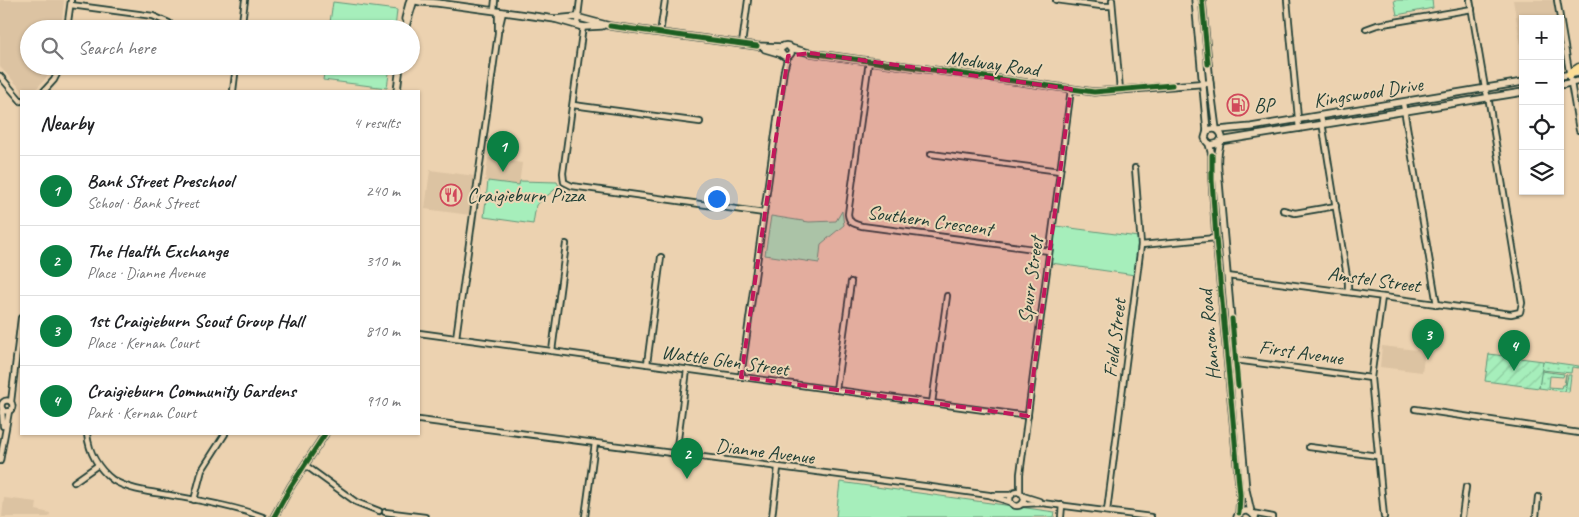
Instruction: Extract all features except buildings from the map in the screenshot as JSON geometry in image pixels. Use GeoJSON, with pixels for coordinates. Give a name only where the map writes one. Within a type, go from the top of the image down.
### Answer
{"type":"FeatureCollection","features":[{"type":"Feature","properties":{"kind":"highway"},"geometry":{"type":"LineString","coordinates":[[1570,74],[1579,68]]}},
{"type":"Feature","properties":{"kind":"street"},"geometry":{"type":"LineString","coordinates":[[242,20],[245,0]]}},
{"type":"Feature","properties":{"kind":"street","name":"Medway Road"},"geometry":{"type":"LineString","coordinates":[[413,0],[554,18],[583,27],[610,26]]}},
{"type":"Feature","properties":{"kind":"street","name":"Medway Road"},"geometry":{"type":"LineString","coordinates":[[428,0],[437,3]]}},
{"type":"Feature","properties":{"kind":"street"},"geometry":{"type":"LineString","coordinates":[[456,338],[498,33],[498,11],[495,0]]}},
{"type":"Feature","properties":{"kind":"street"},"geometry":{"type":"LineString","coordinates":[[576,24],[580,0]]}},
{"type":"Feature","properties":{"kind":"street"},"geometry":{"type":"LineString","coordinates":[[660,33],[665,0]]}},
{"type":"Feature","properties":{"kind":"street"},"geometry":{"type":"LineString","coordinates":[[742,44],[748,0]]}},
{"type":"Feature","properties":{"kind":"street"},"geometry":{"type":"LineString","coordinates":[[1056,0],[1112,6]]}},
{"type":"Feature","properties":{"kind":"street"},"geometry":{"type":"LineString","coordinates":[[1112,0],[1120,90]]}},
{"type":"Feature","properties":{"kind":"street"},"geometry":{"type":"LineString","coordinates":[[1195,0],[1207,131],[1205,138],[1209,144],[1214,145],[1222,137],[1218,130],[1210,83],[1202,0]]}},
{"type":"Feature","properties":{"kind":"street"},"geometry":{"type":"LineString","coordinates":[[1287,0],[1299,129]]}},
{"type":"Feature","properties":{"kind":"street"},"geometry":{"type":"LineString","coordinates":[[1470,0],[1488,98]]}},
{"type":"Feature","properties":{"kind":"street"},"geometry":{"type":"LineString","coordinates":[[1557,0],[1579,130]]}},
{"type":"Feature","properties":{"kind":"street"},"geometry":{"type":"LineString","coordinates":[[68,20],[71,2],[153,16],[162,20]]}},
{"type":"Feature","properties":{"kind":"street"},"geometry":{"type":"LineString","coordinates":[[1366,28],[1472,9]]}},
{"type":"Feature","properties":{"kind":"street","name":"Medway Road"},"geometry":{"type":"LineString","coordinates":[[554,18],[578,17],[610,26],[757,46],[783,47]]}},
{"type":"Feature","properties":{"kind":"street"},"geometry":{"type":"LineString","coordinates":[[584,20],[563,173],[563,180],[566,184],[764,213]]}},
{"type":"Feature","properties":{"kind":"street","name":"Medway Road"},"geometry":{"type":"LineString","coordinates":[[757,46],[785,55],[810,53]]}},
{"type":"Feature","properties":{"kind":"street"},"geometry":{"type":"LineString","coordinates":[[741,377],[784,70],[785,55],[781,51],[783,47],[787,46],[791,52],[785,55]]}},
{"type":"Feature","properties":{"kind":"street","name":"Medway Road"},"geometry":{"type":"LineString","coordinates":[[790,48],[810,53],[1094,92],[1210,83]]}},
{"type":"Feature","properties":{"kind":"street","name":"Southern Crescent"},"geometry":{"type":"LineString","coordinates":[[870,61],[848,214],[849,220],[854,224],[862,226],[1049,251]]}},
{"type":"Feature","properties":{"kind":"street"},"geometry":{"type":"LineString","coordinates":[[1564,75],[1579,73]]}},
{"type":"Feature","properties":{"kind":"street"},"geometry":{"type":"LineString","coordinates":[[45,90],[56,75]]}},
{"type":"Feature","properties":{"kind":"street"},"geometry":{"type":"LineString","coordinates":[[233,90],[235,75]]}},
{"type":"Feature","properties":{"kind":"street"},"geometry":{"type":"LineString","coordinates":[[397,90],[399,75]]}},
{"type":"Feature","properties":{"kind":"street"},"geometry":{"type":"LineString","coordinates":[[0,76],[20,100]]}},
{"type":"Feature","properties":{"kind":"street"},"geometry":{"type":"LineString","coordinates":[[1564,84],[1579,81]]}},
{"type":"Feature","properties":{"kind":"street","name":"Kingswood Drive"},"geometry":{"type":"LineString","coordinates":[[1218,130],[1298,120],[1519,83]]}},
{"type":"Feature","properties":{"kind":"street","name":"Spurr Street"},"geometry":{"type":"LineString","coordinates":[[1017,494],[1071,89]]}},
{"type":"Feature","properties":{"kind":"street","name":"Kingswood Drive"},"geometry":{"type":"LineString","coordinates":[[1219,142],[1519,93]]}},
{"type":"Feature","properties":{"kind":"street","name":"Amstel Street"},"geometry":{"type":"LineString","coordinates":[[1219,276],[1516,314],[1522,309],[1488,98]]}},
{"type":"Feature","properties":{"kind":"street"},"geometry":{"type":"LineString","coordinates":[[1403,103],[1437,304]]}},
{"type":"Feature","properties":{"kind":"street"},"geometry":{"type":"LineString","coordinates":[[573,105],[700,122]]}},
{"type":"Feature","properties":{"kind":"street"},"geometry":{"type":"LineString","coordinates":[[1321,116],[1348,292]]}},
{"type":"Feature","properties":{"kind":"street"},"geometry":{"type":"LineString","coordinates":[[1251,127],[1252,136]]}},
{"type":"Feature","properties":{"kind":"street"},"geometry":{"type":"LineString","coordinates":[[1207,131],[1212,129],[1218,130]]}},
{"type":"Feature","properties":{"kind":"street","name":"Hanson Road"},"geometry":{"type":"LineString","coordinates":[[1219,142],[1217,162],[1246,490],[1253,514]]}},
{"type":"Feature","properties":{"kind":"street","name":"Hanson Road"},"geometry":{"type":"LineString","coordinates":[[1209,144],[1212,155],[1212,180],[1226,360],[1240,491],[1238,515]]}},
{"type":"Feature","properties":{"kind":"street"},"geometry":{"type":"LineString","coordinates":[[931,154],[1060,171]]}},
{"type":"Feature","properties":{"kind":"street","name":"Field Street"},"geometry":{"type":"LineString","coordinates":[[1107,511],[1141,245],[1135,168]]}},
{"type":"Feature","properties":{"kind":"street"},"geometry":{"type":"LineString","coordinates":[[1283,210],[1295,213],[1336,206]]}},
{"type":"Feature","properties":{"kind":"street"},"geometry":{"type":"LineString","coordinates":[[1141,245],[1224,237]]}},
{"type":"Feature","properties":{"kind":"street"},"geometry":{"type":"LineString","coordinates":[[552,351],[566,244]]}},
{"type":"Feature","properties":{"kind":"street"},"geometry":{"type":"LineString","coordinates":[[646,364],[661,257]]}},
{"type":"Feature","properties":{"kind":"street"},"geometry":{"type":"LineString","coordinates":[[836,390],[851,282]]}},
{"type":"Feature","properties":{"kind":"street"},"geometry":{"type":"LineString","coordinates":[[932,403],[947,296]]}},
{"type":"Feature","properties":{"kind":"street"},"geometry":{"type":"LineString","coordinates":[[1382,297],[1371,378],[1384,517]]}},
{"type":"Feature","properties":{"kind":"street"},"geometry":{"type":"LineString","coordinates":[[4,432],[4,404],[12,387],[20,326]]}},
{"type":"Feature","properties":{"kind":"street","name":"Wattle Glen Street"},"geometry":{"type":"LineString","coordinates":[[420,333],[1028,416]]}},
{"type":"Feature","properties":{"kind":"street","name":"First Avenue"},"geometry":{"type":"LineString","coordinates":[[1226,360],[1371,378]]}},
{"type":"Feature","properties":{"kind":"street"},"geometry":{"type":"LineString","coordinates":[[676,454],[687,370]]}},
{"type":"Feature","properties":{"kind":"street"},"geometry":{"type":"LineString","coordinates":[[4,404],[9,411]]}},
{"type":"Feature","properties":{"kind":"street"},"geometry":{"type":"LineString","coordinates":[[0,461],[4,432],[9,411],[12,407],[4,404]]}},
{"type":"Feature","properties":{"kind":"street"},"geometry":{"type":"LineString","coordinates":[[1415,409],[1579,433]]}},
{"type":"Feature","properties":{"kind":"street","name":"Dianne Avenue"},"geometry":{"type":"LineString","coordinates":[[420,420],[989,495],[1017,494],[1042,502],[1151,517]]}},
{"type":"Feature","properties":{"kind":"street"},"geometry":{"type":"LineString","coordinates":[[87,435],[91,451],[98,465],[107,475],[125,486],[228,506],[263,517]]}},
{"type":"Feature","properties":{"kind":"street"},"geometry":{"type":"LineString","coordinates":[[194,500],[202,470],[224,435]]}},
{"type":"Feature","properties":{"kind":"street"},"geometry":{"type":"LineString","coordinates":[[274,517],[290,486],[324,435]]}},
{"type":"Feature","properties":{"kind":"street"},"geometry":{"type":"LineString","coordinates":[[585,517],[595,443]]}},
{"type":"Feature","properties":{"kind":"street"},"geometry":{"type":"LineString","coordinates":[[1309,447],[1378,456]]}},
{"type":"Feature","properties":{"kind":"street"},"geometry":{"type":"LineString","coordinates":[[74,482],[98,465]]}},
{"type":"Feature","properties":{"kind":"street"},"geometry":{"type":"LineString","coordinates":[[305,465],[356,502],[379,511]]}},
{"type":"Feature","properties":{"kind":"street"},"geometry":{"type":"LineString","coordinates":[[772,517],[778,468]]}},
{"type":"Feature","properties":{"kind":"street"},"geometry":{"type":"LineString","coordinates":[[1462,517],[1466,487]]}},
{"type":"Feature","properties":{"kind":"street"},"geometry":{"type":"LineString","coordinates":[[1010,502],[1017,494],[1023,500],[1022,504]]}},
{"type":"Feature","properties":{"kind":"street","name":"Dianne Avenue"},"geometry":{"type":"LineString","coordinates":[[989,495],[1016,506],[1042,502]]}},
{"type":"Feature","properties":{"kind":"street"},"geometry":{"type":"LineString","coordinates":[[1536,517],[1538,497]]}},
{"type":"Feature","properties":{"kind":"street"},"geometry":{"type":"LineString","coordinates":[[1061,517],[1062,505]]}},
{"type":"Feature","properties":{"kind":"street"},"geometry":{"type":"LineString","coordinates":[[1238,515],[1244,511],[1273,517]]}},
{"type":"Feature","properties":{"kind":"street"},"geometry":{"type":"LineString","coordinates":[[385,512],[425,517]]}},
{"type":"Feature","properties":{"kind":"highlighted area"},"geometry":{"type":"Polygon","coordinates":[[[810,53],[1071,89],[1028,416],[741,377],[788,56],[810,53]]]}},
{"type":"Feature","properties":{"kind":"shaded area"},"geometry":{"type":"Polygon","coordinates":[[[0,0],[64,0],[62,20],[20,20],[20,75],[48,75],[35,90],[22,90],[0,67],[0,0]]]}},
{"type":"Feature","properties":{"kind":"shaded area"},"geometry":{"type":"Polygon","coordinates":[[[1513,0],[1554,0],[1556,15],[1519,15],[1519,35],[1513,0]]]}},
{"type":"Feature","properties":{"kind":"shaded area"},"geometry":{"type":"Polygon","coordinates":[[[488,158],[522,163],[519,185],[485,181],[488,158]]]}},
{"type":"Feature","properties":{"kind":"shaded area"},"geometry":{"type":"Polygon","coordinates":[[[430,170],[475,176],[470,215],[425,209],[430,170]]]}},
{"type":"Feature","properties":{"kind":"shaded area"},"geometry":{"type":"Polygon","coordinates":[[[1382,346],[1425,351],[1422,372],[1380,367],[1382,346]]]}},
{"type":"Feature","properties":{"kind":"shaded area"},"geometry":{"type":"Polygon","coordinates":[[[4,498],[37,502],[36,510],[50,513],[49,517],[2,517],[4,498]]]}},
{"type":"Feature","properties":{"kind":"green space"},"geometry":{"type":"Polygon","coordinates":[[[1394,0],[1432,0],[1433,8],[1397,15],[1394,0]]]}},
{"type":"Feature","properties":{"kind":"green space"},"geometry":{"type":"Polygon","coordinates":[[[333,2],[397,10],[396,20],[330,20],[333,2]]]}},
{"type":"Feature","properties":{"kind":"green space"},"geometry":{"type":"Polygon","coordinates":[[[324,75],[389,75],[387,88],[323,80],[324,75]]]}},
{"type":"Feature","properties":{"kind":"green space"},"geometry":{"type":"Polygon","coordinates":[[[488,181],[519,185],[520,181],[557,182],[559,186],[536,205],[533,224],[484,217],[488,181]]]}},
{"type":"Feature","properties":{"kind":"green space"},"geometry":{"type":"Polygon","coordinates":[[[842,211],[844,225],[821,244],[819,263],[765,255],[771,216],[809,222],[836,221],[842,211]]]}},
{"type":"Feature","properties":{"kind":"green space"},"geometry":{"type":"Polygon","coordinates":[[[1056,226],[1138,237],[1135,275],[1051,263],[1056,226]]]}},
{"type":"Feature","properties":{"kind":"green space"},"geometry":{"type":"Polygon","coordinates":[[[1489,354],[1543,361],[1539,388],[1485,381],[1489,354]]]}},
{"type":"Feature","properties":{"kind":"green space"},"geometry":{"type":"Polygon","coordinates":[[[1543,361],[1579,366],[1579,368],[1572,367],[1571,373],[1542,370],[1543,361]]]}},
{"type":"Feature","properties":{"kind":"green space"},"geometry":{"type":"Polygon","coordinates":[[[1541,371],[1564,374],[1563,377],[1550,376],[1549,387],[1561,388],[1564,385],[1566,374],[1565,391],[1568,375],[1571,375],[1569,392],[1539,388],[1541,371]]]}},
{"type":"Feature","properties":{"kind":"green space"},"geometry":{"type":"Polygon","coordinates":[[[840,482],[1055,512],[1054,517],[836,517],[840,482]]]}},
{"type":"Feature","properties":{"kind":"cycle path"},"geometry":{"type":"LineString","coordinates":[[1202,0],[1208,64]]}},
{"type":"Feature","properties":{"kind":"cycle path"},"geometry":{"type":"LineString","coordinates":[[610,26],[757,46]]}},
{"type":"Feature","properties":{"kind":"cycle path"},"geometry":{"type":"LineString","coordinates":[[810,53],[1094,92],[1172,85]]}},
{"type":"Feature","properties":{"kind":"cycle path"},"geometry":{"type":"LineString","coordinates":[[1212,155],[1216,238],[1240,495],[1239,513]]}},
{"type":"Feature","properties":{"kind":"cycle path"},"geometry":{"type":"LineString","coordinates":[[1232,319],[1238,386]]}},
{"type":"Feature","properties":{"kind":"cycle path"},"geometry":{"type":"LineString","coordinates":[[274,517],[291,486],[324,435]]}},
{"type":"Feature","properties":{"kind":"place","name":"BP"},"geometry":{"type":"Point","coordinates":[1238,105]}},
{"type":"Feature","properties":{"kind":"place","name":"Bank Street Preschool"},"geometry":{"type":"Point","coordinates":[503,172]}},
{"type":"Feature","properties":{"kind":"place","name":"Craigieburn Pizza"},"geometry":{"type":"Point","coordinates":[451,195]}},
{"type":"Feature","properties":{"kind":"place","name":"1st Craigieburn Scout Group Hall"},"geometry":{"type":"Point","coordinates":[1428,360]}},
{"type":"Feature","properties":{"kind":"place","name":"Craigieburn Community Gardens"},"geometry":{"type":"Point","coordinates":[1514,371]}},
{"type":"Feature","properties":{"kind":"place","name":"The Health Exchange"},"geometry":{"type":"Point","coordinates":[687,479]}}]}
